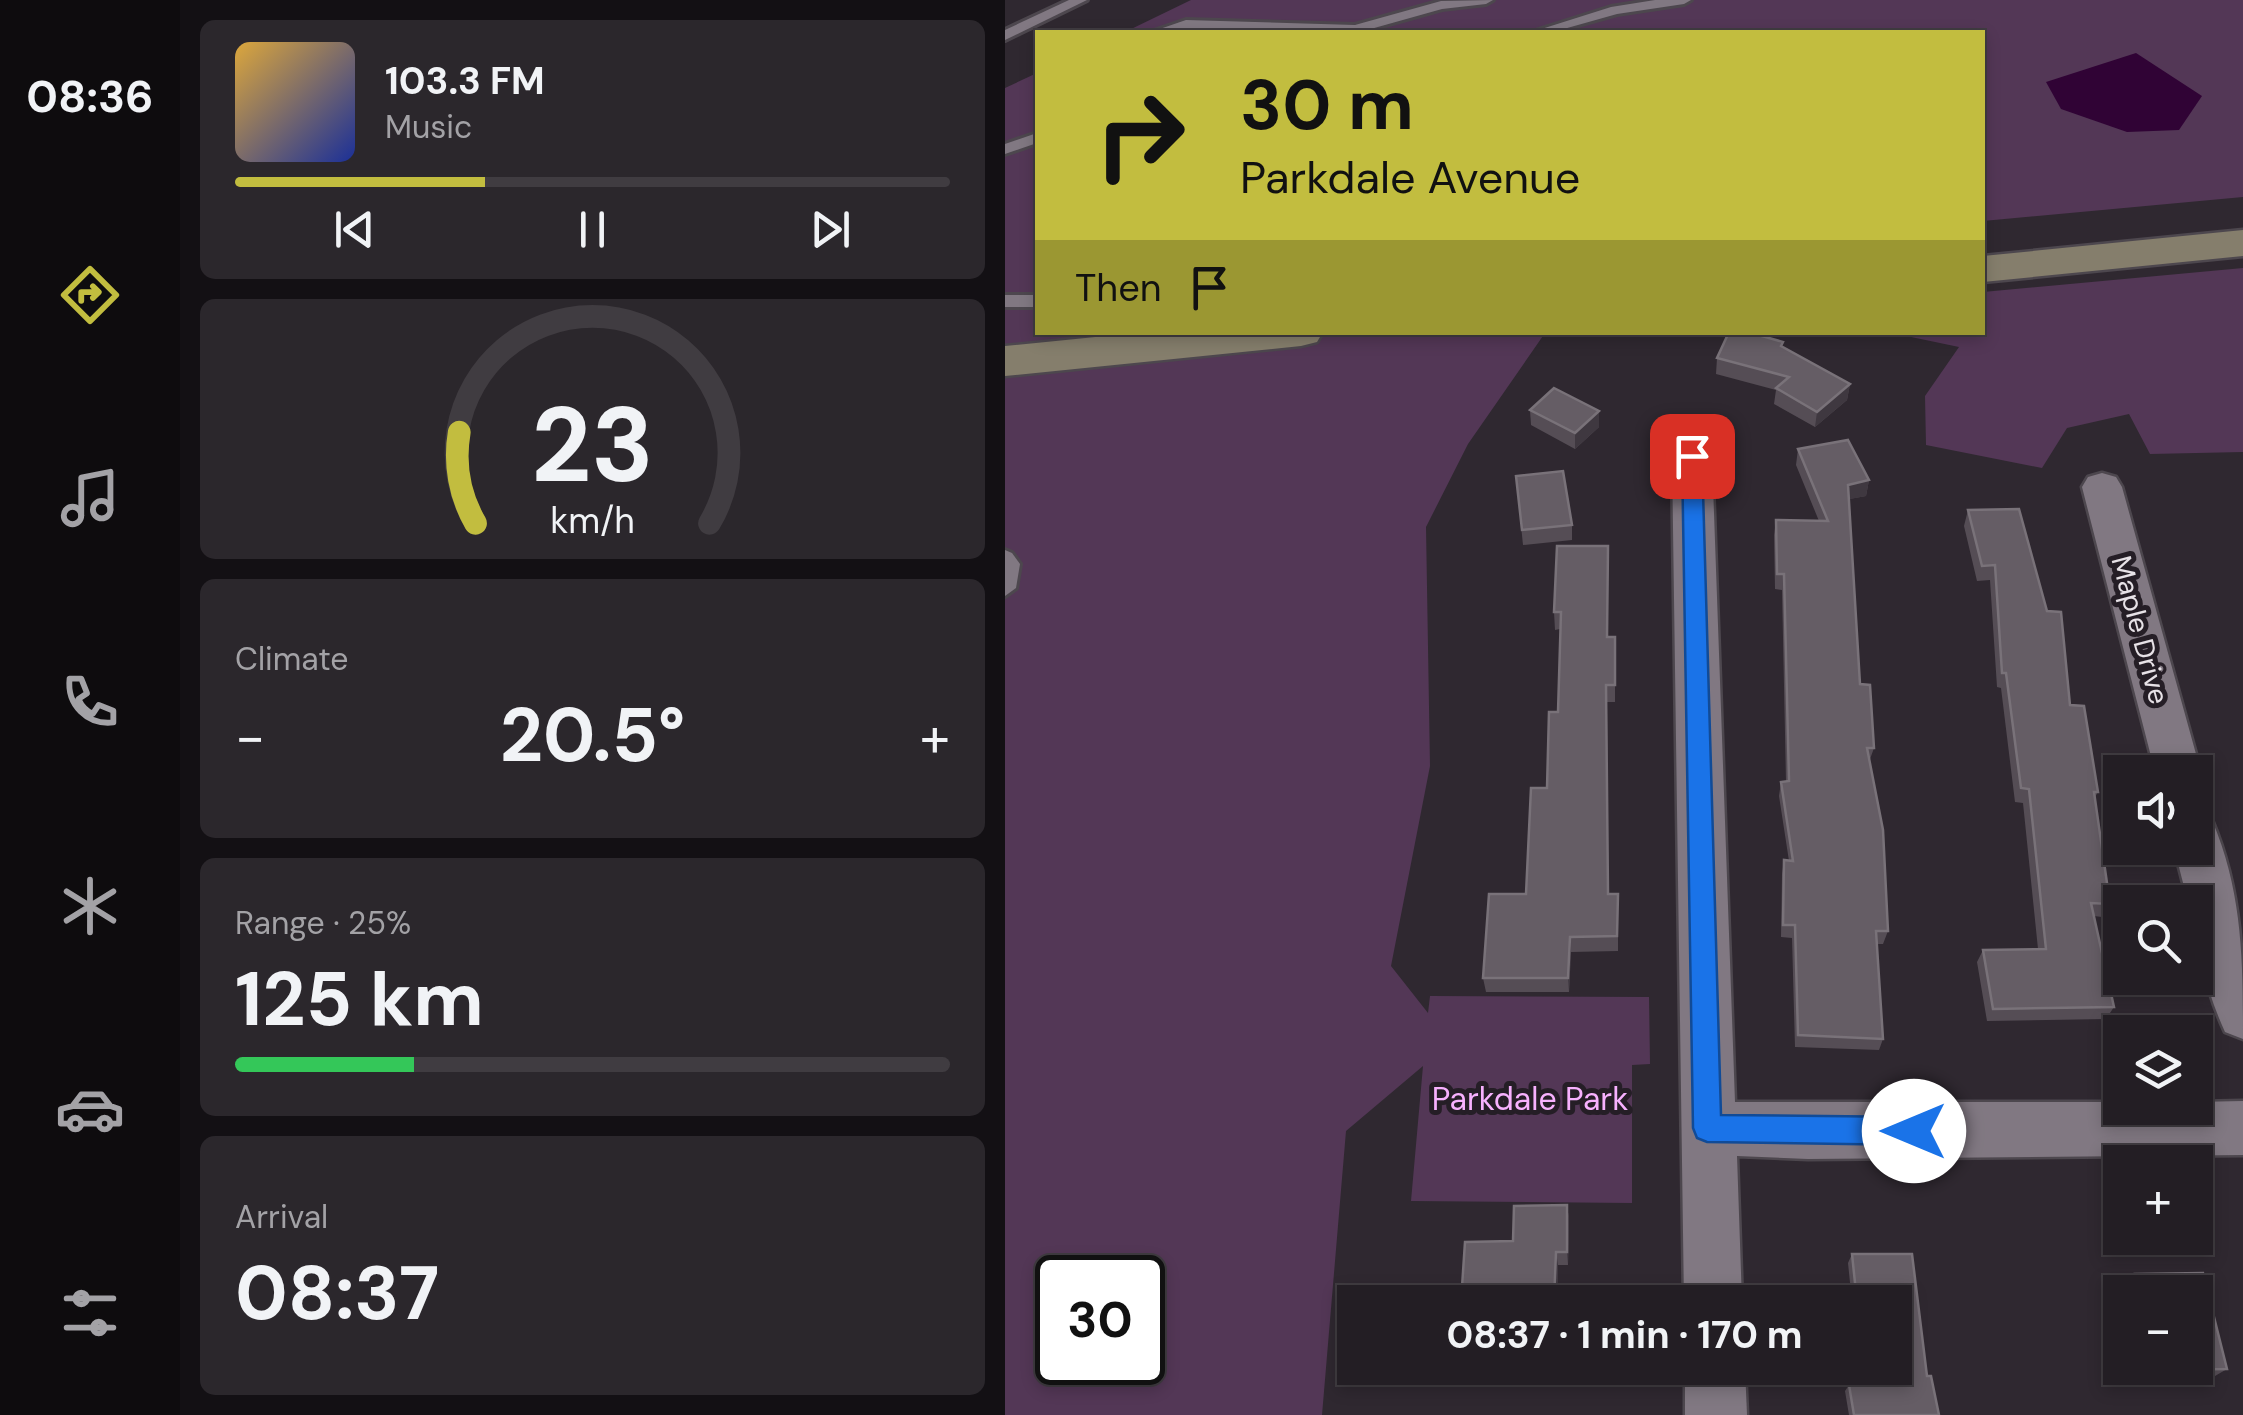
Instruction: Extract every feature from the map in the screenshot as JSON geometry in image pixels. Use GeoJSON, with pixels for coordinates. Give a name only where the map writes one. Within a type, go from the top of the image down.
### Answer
{"type":"FeatureCollection","features":[{"type":"Feature","properties":{"kind":"main road"},"geometry":{"type":"LineString","coordinates":[[1985,269],[2243,243]]}},
{"type":"Feature","properties":{"kind":"main road"},"geometry":{"type":"LineString","coordinates":[[1005,361],[1270,335]]}},
{"type":"Feature","properties":{"kind":"street"},"geometry":{"type":"LineString","coordinates":[[1692,456],[1712,1285]]}},
{"type":"Feature","properties":{"kind":"street","name":"Maple Drive"},"geometry":{"type":"LineString","coordinates":[[2102,487],[2173,755]]}},
{"type":"Feature","properties":{"kind":"street"},"geometry":{"type":"LineString","coordinates":[[2203,865],[2243,1015]]}},
{"type":"Feature","properties":{"kind":"street"},"geometry":{"type":"LineString","coordinates":[[1707,1128],[1809,1132],[2243,1128]]}},
{"type":"Feature","properties":{"kind":"street"},"geometry":{"type":"LineString","coordinates":[[1715,1385],[1716,1415]]}},
{"type":"Feature","properties":{"kind":"lane"},"geometry":{"type":"LineString","coordinates":[[1005,36],[1080,0]]}},
{"type":"Feature","properties":{"kind":"lane"},"geometry":{"type":"LineString","coordinates":[[1165,30],[1186,24],[1356,29],[1441,4],[1486,0]]}},
{"type":"Feature","properties":{"kind":"lane"},"geometry":{"type":"LineString","coordinates":[[1546,30],[1616,10],[1684,0]]}},
{"type":"Feature","properties":{"kind":"lane"},"geometry":{"type":"LineString","coordinates":[[1005,148],[1035,139]]}},
{"type":"Feature","properties":{"kind":"lane"},"geometry":{"type":"LineString","coordinates":[[1005,302],[1035,301]]}},
{"type":"Feature","properties":{"kind":"lane"},"geometry":{"type":"LineString","coordinates":[[1005,558],[1010,564],[1005,588]]}},
{"type":"Feature","properties":{"kind":"green space"},"geometry":{"type":"Polygon","coordinates":[[[1191,0],[2243,0],[2243,197],[1985,221],[1985,30],[1129,30],[1191,0]]]}},
{"type":"Feature","properties":{"kind":"green space","name":"Parkdale Park"},"geometry":{"type":"Polygon","coordinates":[[[1035,74],[1035,335],[1544,335],[1468,444],[1426,527],[1430,766],[1391,966],[1428,1013],[1430,996],[1649,997],[1650,1064],[1632,1065],[1632,1203],[1411,1201],[1423,1066],[1346,1131],[1322,1415],[1005,1415],[1005,88],[1035,74]]]}},
{"type":"Feature","properties":{"kind":"green space"},"geometry":{"type":"Polygon","coordinates":[[[2243,268],[2243,452],[2150,454],[2129,414],[2067,428],[2042,468],[1926,445],[1925,396],[1959,347],[1902,335],[1985,335],[1985,292],[2243,268]]]}},
{"type":"Feature","properties":{"kind":"shaded area"},"geometry":{"type":"Polygon","coordinates":[[[2136,53],[2202,96],[2179,130],[2127,132],[2061,109],[2046,82],[2136,53]]]}},
{"type":"Feature","properties":{"kind":"building"},"geometry":{"type":"Polygon","coordinates":[[[1728,335],[1758,335],[1783,342],[1781,346],[1850,384],[1817,412],[1776,388],[1789,377],[1717,358],[1728,335]]]}},
{"type":"Feature","properties":{"kind":"building"},"geometry":{"type":"Polygon","coordinates":[[[1554,388],[1599,411],[1575,433],[1530,410],[1554,388]]]}},
{"type":"Feature","properties":{"kind":"building"},"geometry":{"type":"Polygon","coordinates":[[[1848,440],[1869,480],[1848,485],[1860,684],[1870,685],[1874,748],[1867,748],[1883,830],[1888,931],[1876,931],[1883,1039],[1798,1035],[1795,925],[1783,925],[1784,860],[1793,861],[1781,782],[1789,781],[1784,574],[1777,574],[1776,520],[1828,521],[1798,449],[1848,440]]]}},
{"type":"Feature","properties":{"kind":"building"},"geometry":{"type":"Polygon","coordinates":[[[1563,471],[1572,525],[1522,530],[1516,476],[1563,471]]]}},
{"type":"Feature","properties":{"kind":"building"},"geometry":{"type":"Polygon","coordinates":[[[2019,509],[2047,611],[2061,612],[2070,705],[2084,706],[2098,792],[2094,792],[2107,885],[2103,885],[2103,904],[2091,903],[2103,957],[2103,995],[2111,995],[2114,1007],[1993,1009],[1983,950],[2046,949],[2029,789],[2021,788],[2006,673],[2002,673],[1995,565],[1982,566],[1968,510],[2019,509]]]}},
{"type":"Feature","properties":{"kind":"building"},"geometry":{"type":"Polygon","coordinates":[[[1557,546],[1608,546],[1607,637],[1615,637],[1615,685],[1606,685],[1608,894],[1618,894],[1617,936],[1570,937],[1568,978],[1483,978],[1489,894],[1526,894],[1531,788],[1547,788],[1549,712],[1558,712],[1561,612],[1554,612],[1557,546]]]}},
{"type":"Feature","properties":{"kind":"building"},"geometry":{"type":"Polygon","coordinates":[[[1567,1205],[1567,1252],[1556,1252],[1555,1285],[1462,1285],[1465,1242],[1513,1241],[1514,1206],[1567,1205]]]}},
{"type":"Feature","properties":{"kind":"building"},"geometry":{"type":"Polygon","coordinates":[[[1852,1254],[1912,1254],[1927,1376],[1931,1376],[1939,1415],[1854,1415],[1849,1385],[1912,1385],[1912,1285],[1855,1285],[1852,1254]]]}},
{"type":"Feature","properties":{"kind":"building"},"geometry":{"type":"Polygon","coordinates":[[[2203,1273],[2204,1275],[2135,1275],[2203,1273]]]}},
{"type":"Feature","properties":{"kind":"building"},"geometry":{"type":"Polygon","coordinates":[[[2213,1313],[2227,1369],[2213,1369],[2213,1313]]]}},
{"type":"Feature","properties":{"kind":"route"},"geometry":{"type":"LineString","coordinates":[[1692,456],[1707,1128],[1914,1131]]}}]}
